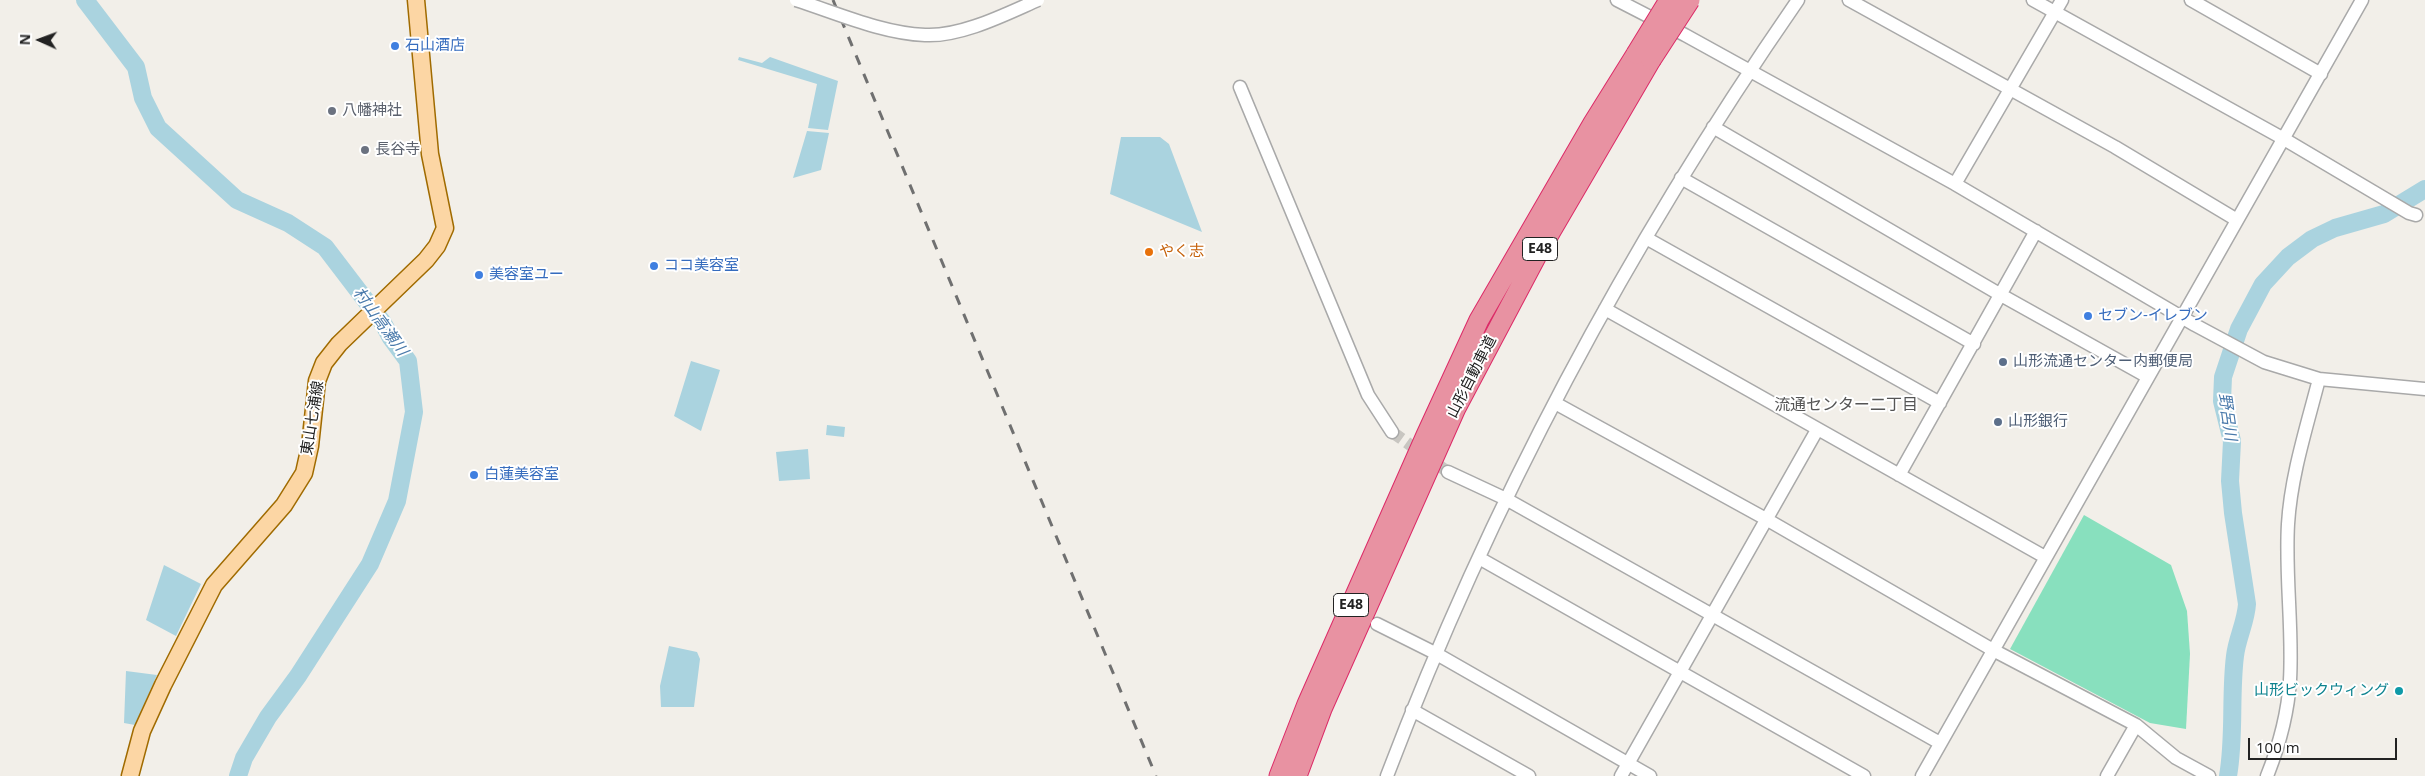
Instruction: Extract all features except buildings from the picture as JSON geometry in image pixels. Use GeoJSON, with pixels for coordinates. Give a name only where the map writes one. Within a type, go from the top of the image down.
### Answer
{"type":"FeatureCollection","features":[{"type":"Feature","properties":{"kind":"highway","name":"山形自動車道"},"geometry":{"type":"LineString","coordinates":[[1297,776],[1322,709],[1448,426],[1536,257],[1644,57],[1669,0]]}},
{"type":"Feature","properties":{"kind":"highway","name":"山形自動車道"},"geometry":{"type":"LineString","coordinates":[[1279,776],[1319,678],[1479,320],[1593,123],[1690,0]]}},
{"type":"Feature","properties":{"kind":"main road","name":"東山七浦線"},"geometry":{"type":"LineString","coordinates":[[130,776],[146,723],[163,685],[214,585],[284,505],[304,473],[310,446],[317,382],[324,363],[339,344],[437,246],[445,228],[430,154],[416,0]]}},
{"type":"Feature","properties":{"kind":"street"},"geometry":{"type":"LineString","coordinates":[[796,0],[894,31],[927,35],[970,26],[1038,0]]}},
{"type":"Feature","properties":{"kind":"street"},"geometry":{"type":"LineString","coordinates":[[1617,0],[1685,35],[1955,184],[2181,316],[2264,362],[2319,379],[2425,389]]}},
{"type":"Feature","properties":{"kind":"street"},"geometry":{"type":"LineString","coordinates":[[1387,776],[1435,653],[1506,499],[1555,403],[1605,309],[1681,178],[1749,71],[1798,0]]}},
{"type":"Feature","properties":{"kind":"street"},"geometry":{"type":"LineString","coordinates":[[1849,0],[2010,91],[2115,147],[2237,220]]}},
{"type":"Feature","properties":{"kind":"street"},"geometry":{"type":"LineString","coordinates":[[2033,0],[2284,139],[2412,214]]}},
{"type":"Feature","properties":{"kind":"street"},"geometry":{"type":"LineString","coordinates":[[1955,184],[2062,0]]}},
{"type":"Feature","properties":{"kind":"street"},"geometry":{"type":"LineString","coordinates":[[2192,0],[2321,74]]}},
{"type":"Feature","properties":{"kind":"street"},"geometry":{"type":"LineString","coordinates":[[1922,776],[2181,316],[2362,0]]}},
{"type":"Feature","properties":{"kind":"street"},"geometry":{"type":"LineString","coordinates":[[1240,87],[1368,395],[1392,432]]}},
{"type":"Feature","properties":{"kind":"street"},"geometry":{"type":"LineString","coordinates":[[1713,127],[2001,295],[2148,377]]}},
{"type":"Feature","properties":{"kind":"street"},"geometry":{"type":"LineString","coordinates":[[1681,178],[1974,344]]}},
{"type":"Feature","properties":{"kind":"street"},"geometry":{"type":"LineString","coordinates":[[1899,474],[2036,231]]}},
{"type":"Feature","properties":{"kind":"street"},"geometry":{"type":"LineString","coordinates":[[1646,238],[1940,403]]}},
{"type":"Feature","properties":{"kind":"street"},"geometry":{"type":"LineString","coordinates":[[1605,309],[2045,557]]}},
{"type":"Feature","properties":{"kind":"street"},"geometry":{"type":"LineString","coordinates":[[2267,776],[2283,724],[2290,681],[2287,569],[2288,522],[2295,474],[2319,379]]}},
{"type":"Feature","properties":{"kind":"street"},"geometry":{"type":"LineString","coordinates":[[1555,403],[1766,519],[1993,650],[2136,726],[2176,758],[2209,776]]}},
{"type":"Feature","properties":{"kind":"street"},"geometry":{"type":"LineString","coordinates":[[1621,776],[1817,430]]}},
{"type":"Feature","properties":{"kind":"street"},"geometry":{"type":"LineString","coordinates":[[1448,472],[1506,499],[1940,743]]}},
{"type":"Feature","properties":{"kind":"street"},"geometry":{"type":"LineString","coordinates":[[1479,558],[1864,776]]}},
{"type":"Feature","properties":{"kind":"street"},"geometry":{"type":"LineString","coordinates":[[1377,624],[1435,653],[1650,776]]}},
{"type":"Feature","properties":{"kind":"street"},"geometry":{"type":"LineString","coordinates":[[1412,710],[1529,776]]}},
{"type":"Feature","properties":{"kind":"street"},"geometry":{"type":"LineString","coordinates":[[2108,776],[2136,726]]}},
{"type":"Feature","properties":{"kind":"green space"},"geometry":{"type":"Polygon","coordinates":[[[2084,515],[2171,565],[2187,611],[2190,654],[2186,729],[2150,723],[2010,649],[2084,515]]]}},
{"type":"Feature","properties":{"kind":"water"},"geometry":{"type":"Polygon","coordinates":[[[739,57],[762,63],[770,57],[838,81],[828,130],[808,128],[817,84],[738,60],[739,57]]]}},
{"type":"Feature","properties":{"kind":"water"},"geometry":{"type":"Polygon","coordinates":[[[807,131],[829,133],[821,170],[793,178],[807,131]]]}},
{"type":"Feature","properties":{"kind":"water"},"geometry":{"type":"Polygon","coordinates":[[[1121,137],[1160,137],[1169,144],[1202,232],[1110,194],[1121,137]]]}},
{"type":"Feature","properties":{"kind":"water"},"geometry":{"type":"Polygon","coordinates":[[[691,361],[720,370],[701,431],[674,416],[691,361]]]}},
{"type":"Feature","properties":{"kind":"water"},"geometry":{"type":"Polygon","coordinates":[[[827,425],[845,427],[844,437],[826,435],[827,425]]]}},
{"type":"Feature","properties":{"kind":"water"},"geometry":{"type":"Polygon","coordinates":[[[808,449],[810,479],[779,481],[776,452],[808,449]]]}},
{"type":"Feature","properties":{"kind":"water"},"geometry":{"type":"Polygon","coordinates":[[[164,565],[201,584],[176,636],[146,620],[164,565]]]}},
{"type":"Feature","properties":{"kind":"water"},"geometry":{"type":"Polygon","coordinates":[[[669,646],[697,652],[700,659],[694,707],[661,707],[660,686],[669,646]]]}},
{"type":"Feature","properties":{"kind":"water"},"geometry":{"type":"Polygon","coordinates":[[[126,671],[157,675],[135,725],[124,723],[126,671]]]}},
{"type":"Feature","properties":{"kind":"waterway","name":"村山高瀬川"},"geometry":{"type":"LineString","coordinates":[[85,0],[136,67],[143,98],[158,128],[237,200],[288,223],[325,247],[383,323],[391,338],[408,361],[414,412],[397,501],[370,564],[298,676],[268,717],[244,758],[238,776]]}},
{"type":"Feature","properties":{"kind":"waterway","name":"野呂川"},"geometry":{"type":"LineString","coordinates":[[2228,776],[2235,656],[2247,604],[2230,481],[2232,441],[2222,401],[2223,377],[2239,329],[2263,284],[2288,257],[2312,239],[2335,228],[2384,214],[2425,189]]}},
{"type":"Feature","properties":{"kind":"tunnel"},"geometry":{"type":"LineString","coordinates":[[1392,432],[1448,472]]}},
{"type":"Feature","properties":{"kind":"railway"},"geometry":{"type":"LineString","coordinates":[[833,0],[1156,776]]}},
{"type":"Feature","properties":{"kind":"place","name":"石山酒店"},"geometry":{"type":"Point","coordinates":[395,46]}},
{"type":"Feature","properties":{"kind":"place","name":"八幡神社"},"geometry":{"type":"Point","coordinates":[332,111]}},
{"type":"Feature","properties":{"kind":"place","name":"長谷寺"},"geometry":{"type":"Point","coordinates":[365,150]}},
{"type":"Feature","properties":{"kind":"place","name":"やく志"},"geometry":{"type":"Point","coordinates":[1149,252]}},
{"type":"Feature","properties":{"kind":"place","name":"ココ美容室"},"geometry":{"type":"Point","coordinates":[654,266]}},
{"type":"Feature","properties":{"kind":"place","name":"美容室ユー"},"geometry":{"type":"Point","coordinates":[479,275]}},
{"type":"Feature","properties":{"kind":"place","name":"セブン-イレブン"},"geometry":{"type":"Point","coordinates":[2088,316]}},
{"type":"Feature","properties":{"kind":"place","name":"山形流通センター内郵便局"},"geometry":{"type":"Point","coordinates":[2003,362]}},
{"type":"Feature","properties":{"kind":"place","name":"山形銀行"},"geometry":{"type":"Point","coordinates":[1998,422]}},
{"type":"Feature","properties":{"kind":"place","name":"白蓮美容室"},"geometry":{"type":"Point","coordinates":[474,475]}},
{"type":"Feature","properties":{"kind":"place","name":"山形ビックウィング"},"geometry":{"type":"Point","coordinates":[2399,691]}},
{"type":"Feature","properties":{"kind":"district","name":"流通センター二丁目"},"geometry":{"type":"Point","coordinates":[1846,405]}}]}
